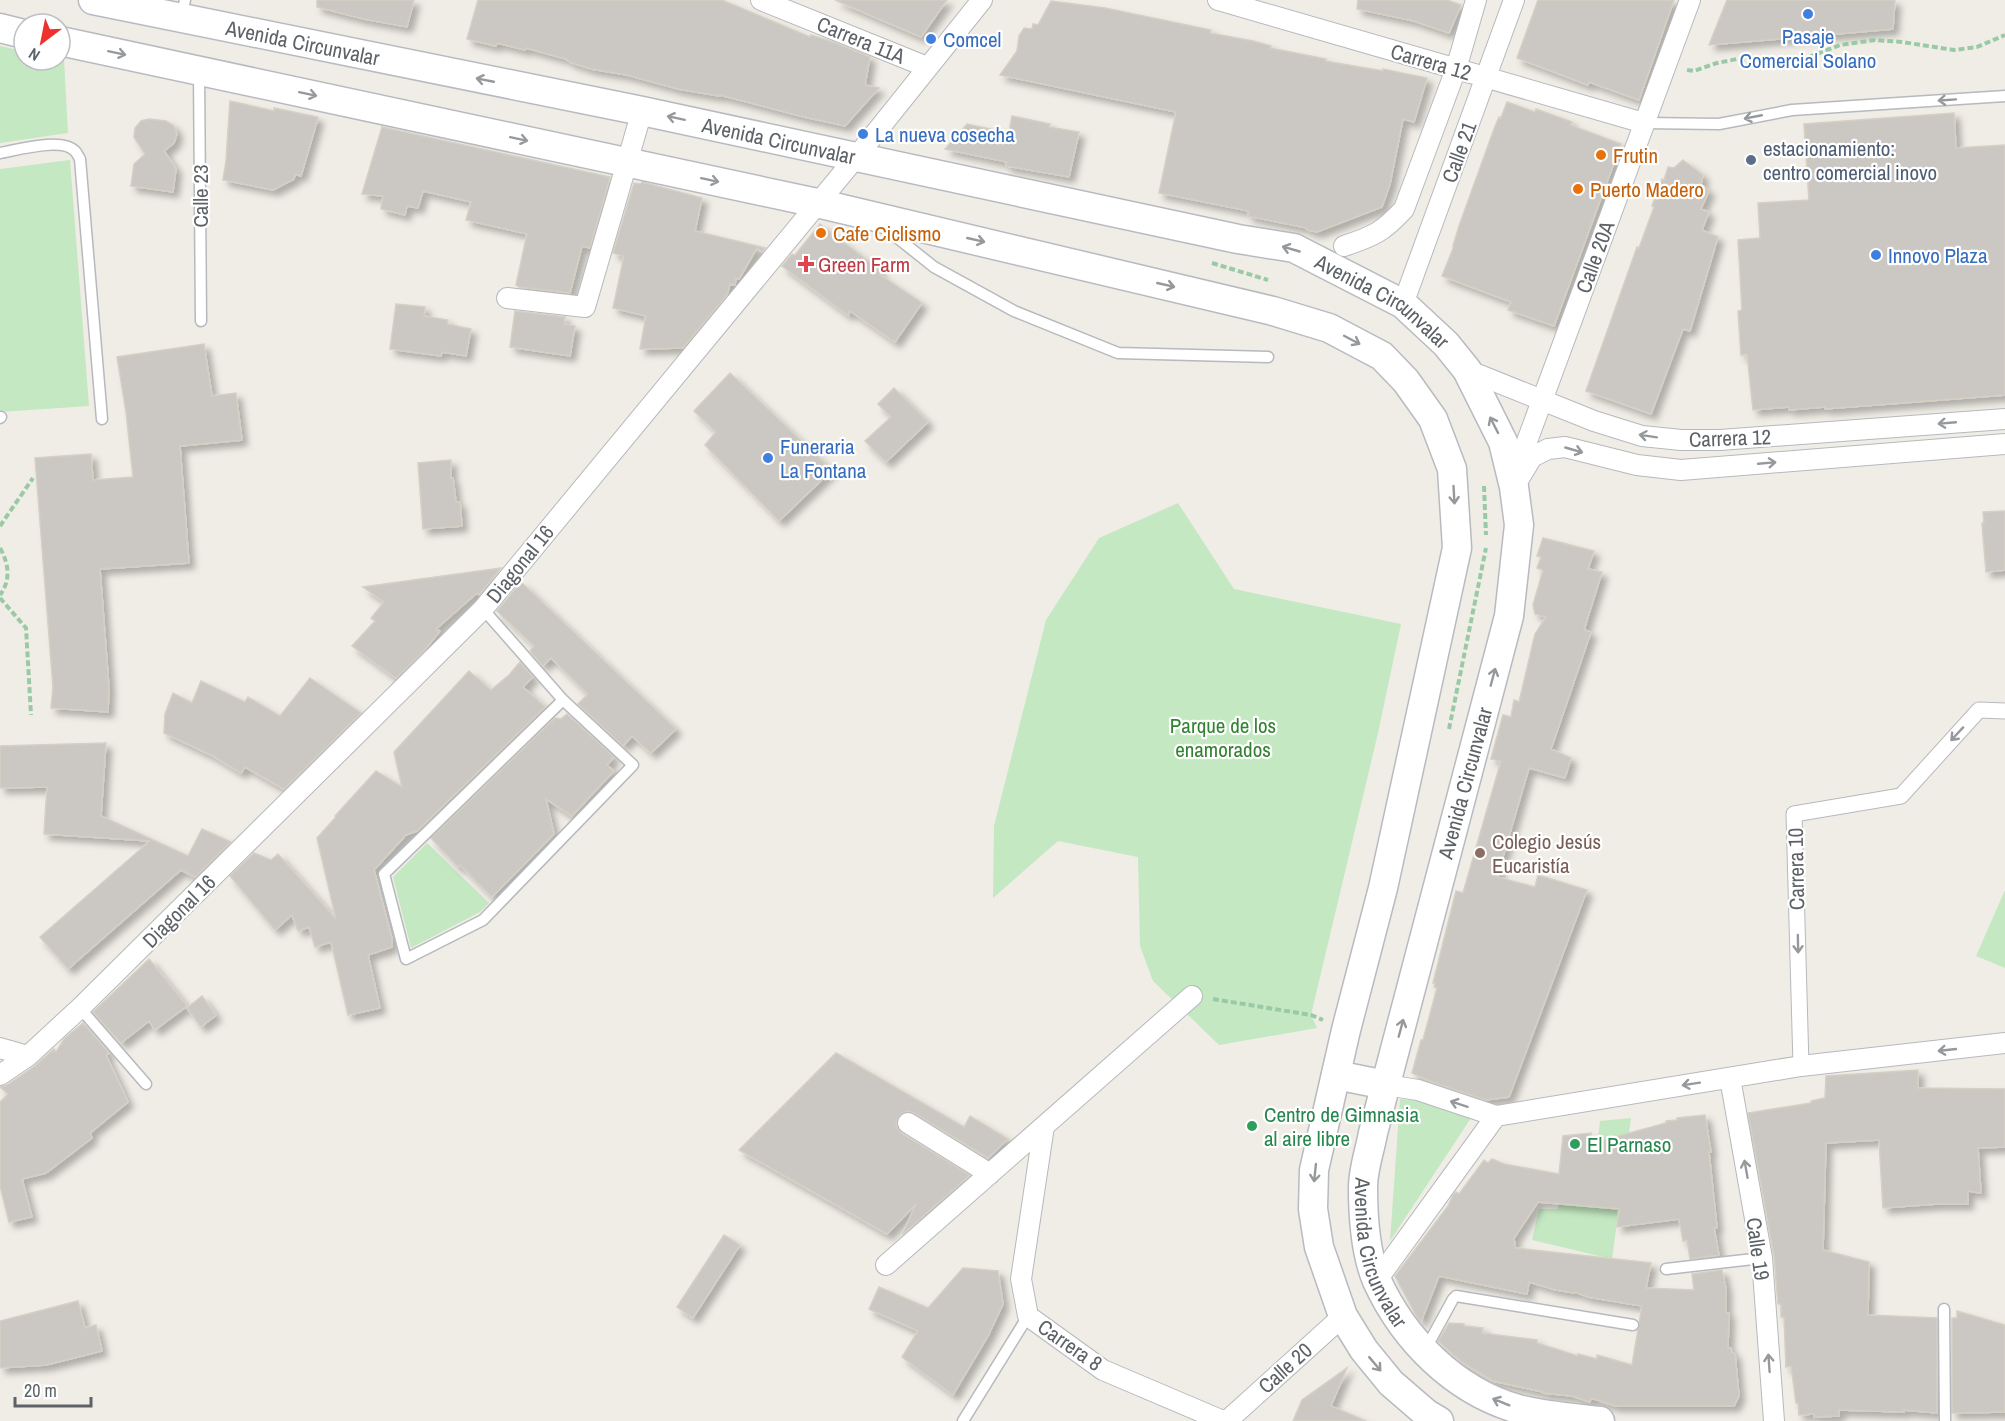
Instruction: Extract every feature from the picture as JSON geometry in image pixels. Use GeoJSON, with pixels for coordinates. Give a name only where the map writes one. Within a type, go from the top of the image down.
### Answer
{"type":"FeatureCollection","features":[{"type":"Feature","properties":{"kind":"main road","name":"Avenida Circunvalar"},"geometry":{"type":"LineString","coordinates":[[93,0],[183,9],[642,111],[1238,239],[1294,248],[1403,304],[1446,344],[1467,370],[1503,442],[1513,483],[1519,525],[1509,616],[1373,1133],[1363,1184],[1365,1237],[1377,1280],[1399,1320],[1422,1350],[1450,1375],[1482,1394],[1509,1405],[1555,1416],[1599,1421]]}},
{"type":"Feature","properties":{"kind":"main road","name":"Avenida Circunvalar"},"geometry":{"type":"LineString","coordinates":[[72,44],[817,203],[1273,311],[1329,328],[1382,356],[1406,381],[1433,419],[1452,468],[1457,548],[1383,888],[1346,1030],[1314,1170],[1313,1209],[1319,1247],[1343,1316],[1364,1350],[1391,1383],[1427,1414],[1439,1421]]}},
{"type":"Feature","properties":{"kind":"main road"},"geometry":{"type":"LineString","coordinates":[[1336,1075],[1386,1085]]}},
{"type":"Feature","properties":{"kind":"street","name":"Carrera 11A"},"geometry":{"type":"LineString","coordinates":[[761,0],[927,67]]}},
{"type":"Feature","properties":{"kind":"street","name":"Diagonal 16"},"geometry":{"type":"LineString","coordinates":[[0,1075],[28,1056],[80,1008],[483,609],[857,156],[982,0]]}},
{"type":"Feature","properties":{"kind":"street","name":"Carrera 12"},"geometry":{"type":"LineString","coordinates":[[1218,0],[1644,123]]}},
{"type":"Feature","properties":{"kind":"street","name":"Calle 21"},"geometry":{"type":"LineString","coordinates":[[1344,246],[1374,236],[1389,226],[1404,209],[1456,69],[1476,0]]}},
{"type":"Feature","properties":{"kind":"street","name":"Calle 21"},"geometry":{"type":"LineString","coordinates":[[1403,304],[1514,0]]}},
{"type":"Feature","properties":{"kind":"street","name":"Calle 20A"},"geometry":{"type":"LineString","coordinates":[[1513,483],[1690,0]]}},
{"type":"Feature","properties":{"kind":"street"},"geometry":{"type":"LineString","coordinates":[[507,298],[585,307],[642,111]]}},
{"type":"Feature","properties":{"kind":"street","name":"Carrera 12"},"geometry":{"type":"LineString","coordinates":[[1467,370],[1593,421],[1642,436],[1681,440],[1720,440],[2005,419]]}},
{"type":"Feature","properties":{"kind":"street"},"geometry":{"type":"LineString","coordinates":[[1681,440],[1681,470]]}},
{"type":"Feature","properties":{"kind":"street","name":"Carrera 12"},"geometry":{"type":"LineString","coordinates":[[1513,483],[1532,457],[1548,449],[1565,447],[1637,465],[1681,470],[2005,444]]}},
{"type":"Feature","properties":{"kind":"street","name":"Carrera 10"},"geometry":{"type":"LineString","coordinates":[[1801,1066],[1794,814],[1900,796],[1979,710],[2005,711]]}},
{"type":"Feature","properties":{"kind":"street"},"geometry":{"type":"LineString","coordinates":[[886,1265],[1192,996]]}},
{"type":"Feature","properties":{"kind":"street"},"geometry":{"type":"LineString","coordinates":[[1386,1085],[1418,1090],[1496,1116],[1801,1066],[2005,1043]]}},
{"type":"Feature","properties":{"kind":"street"},"geometry":{"type":"LineString","coordinates":[[0,1048],[28,1056]]}},
{"type":"Feature","properties":{"kind":"street","name":"Calle 19"},"geometry":{"type":"LineString","coordinates":[[1730,1078],[1762,1258],[1774,1421]]}},
{"type":"Feature","properties":{"kind":"street"},"geometry":{"type":"LineString","coordinates":[[1377,1280],[1496,1116]]}},
{"type":"Feature","properties":{"kind":"street"},"geometry":{"type":"LineString","coordinates":[[908,1123],[990,1174]]}},
{"type":"Feature","properties":{"kind":"street","name":"Carrera 8"},"geometry":{"type":"LineString","coordinates":[[1044,1126],[1021,1280],[1028,1316],[1102,1370],[1225,1421]]}},
{"type":"Feature","properties":{"kind":"street","name":"Calle 20"},"geometry":{"type":"LineString","coordinates":[[1225,1421],[1343,1316]]}},
{"type":"Feature","properties":{"kind":"lane","name":"Calle 23"},"geometry":{"type":"LineString","coordinates":[[199,71],[201,321]]}},
{"type":"Feature","properties":{"kind":"lane"},"geometry":{"type":"LineString","coordinates":[[1644,123],[1719,124],[1792,110],[2005,96]]}},
{"type":"Feature","properties":{"kind":"lane"},"geometry":{"type":"LineString","coordinates":[[0,153],[55,144],[68,146],[80,159],[102,419]]}},
{"type":"Feature","properties":{"kind":"lane"},"geometry":{"type":"LineString","coordinates":[[880,218],[890,232],[934,267],[1014,311],[1118,353],[1268,357]]}},
{"type":"Feature","properties":{"kind":"lane"},"geometry":{"type":"LineString","coordinates":[[483,609],[563,700],[633,765],[483,920],[406,959],[384,874],[563,700]]}},
{"type":"Feature","properties":{"kind":"lane"},"geometry":{"type":"LineString","coordinates":[[80,1008],[146,1084]]}},
{"type":"Feature","properties":{"kind":"lane"},"geometry":{"type":"LineString","coordinates":[[1666,1269],[1762,1258]]}},
{"type":"Feature","properties":{"kind":"lane"},"geometry":{"type":"LineString","coordinates":[[1422,1350],[1430,1341],[1456,1296],[1633,1325]]}},
{"type":"Feature","properties":{"kind":"lane"},"geometry":{"type":"LineString","coordinates":[[1944,1309],[1945,1421]]}},
{"type":"Feature","properties":{"kind":"lane"},"geometry":{"type":"LineString","coordinates":[[963,1421],[1028,1316]]}},
{"type":"Feature","properties":{"kind":"path"},"geometry":{"type":"LineString","coordinates":[[1665,65],[1694,71],[1737,59],[1776,68],[1840,45],[1875,40],[1953,50],[1977,47],[2005,35]]}},
{"type":"Feature","properties":{"kind":"path"},"geometry":{"type":"LineString","coordinates":[[0,526],[33,478]]}},
{"type":"Feature","properties":{"kind":"path"},"geometry":{"type":"LineString","coordinates":[[0,548],[6,558],[8,569],[7,581],[0,596],[26,628],[31,715]]}},
{"type":"Feature","properties":{"kind":"path"},"geometry":{"type":"LineString","coordinates":[[1192,996],[1311,1015],[1346,1030]]}},
{"type":"Feature","properties":{"kind":"green space"},"geometry":{"type":"Polygon","coordinates":[[[0,46],[12,48],[12,72],[65,72],[68,133],[0,143],[0,46]]]}},
{"type":"Feature","properties":{"kind":"green space"},"geometry":{"type":"Polygon","coordinates":[[[70,160],[89,406],[0,412],[0,169],[70,160]]]}},
{"type":"Feature","properties":{"kind":"green space","name":"Parque de los enamorados"},"geometry":{"type":"Polygon","coordinates":[[[1178,503],[1234,589],[1401,624],[1378,733],[1311,1015],[1317,1028],[1219,1045],[1153,981],[1140,946],[1138,857],[1058,841],[993,898],[994,826],[1046,620],[1099,538],[1178,503]]]}},
{"type":"Feature","properties":{"kind":"green space"},"geometry":{"type":"Polygon","coordinates":[[[427,843],[489,903],[480,912],[411,948],[393,877],[427,843]]]}},
{"type":"Feature","properties":{"kind":"green space"},"geometry":{"type":"Polygon","coordinates":[[[2005,890],[2005,968],[1976,956],[2005,890]]]}},
{"type":"Feature","properties":{"kind":"green space"},"geometry":{"type":"Polygon","coordinates":[[[1400,1099],[1434,1101],[1471,1118],[1390,1241],[1400,1099]]]}},
{"type":"Feature","properties":{"kind":"green space"},"geometry":{"type":"Polygon","coordinates":[[[1631,1118],[1612,1259],[1532,1240],[1539,1209],[1558,1209],[1559,1195],[1591,1200],[1600,1121],[1631,1118]]]}},
{"type":"Feature","properties":{"kind":"building"},"geometry":{"type":"Polygon","coordinates":[[[317,0],[414,0],[407,27],[317,7],[317,0]]]}},
{"type":"Feature","properties":{"kind":"building"},"geometry":{"type":"Polygon","coordinates":[[[478,0],[722,0],[810,37],[811,35],[833,42],[870,57],[865,85],[879,88],[845,126],[720,95],[678,89],[627,75],[591,69],[566,59],[526,48],[525,50],[497,43],[496,46],[467,39],[478,0]]]}},
{"type":"Feature","properties":{"kind":"building"},"geometry":{"type":"Polygon","coordinates":[[[835,0],[947,0],[921,37],[835,0]]]}},
{"type":"Feature","properties":{"kind":"building"},"geometry":{"type":"Polygon","coordinates":[[[1358,0],[1447,0],[1461,5],[1449,33],[1414,21],[1357,9],[1358,0]]]}},
{"type":"Feature","properties":{"kind":"building"},"geometry":{"type":"Polygon","coordinates":[[[1538,0],[1674,0],[1639,100],[1589,82],[1588,85],[1517,58],[1538,0]]]}},
{"type":"Feature","properties":{"kind":"building","name":"Pasaje Comercial Solano"},"geometry":{"type":"Polygon","coordinates":[[[1727,0],[1895,0],[1893,29],[1709,45],[1727,0]]]}},
{"type":"Feature","properties":{"kind":"building"},"geometry":{"type":"Polygon","coordinates":[[[1051,1],[1105,8],[1211,30],[1210,33],[1253,41],[1271,46],[1270,48],[1326,59],[1325,61],[1427,78],[1414,122],[1403,119],[1390,184],[1382,207],[1317,232],[1248,216],[1249,211],[1159,193],[1176,112],[1000,75],[1017,51],[1019,36],[1024,28],[1032,29],[1033,24],[1038,25],[1051,1]]]}},
{"type":"Feature","properties":{"kind":"building"},"geometry":{"type":"Polygon","coordinates":[[[230,101],[318,118],[301,176],[295,174],[294,179],[273,190],[223,180],[230,101]]]}},
{"type":"Feature","properties":{"kind":"building"},"geometry":{"type":"Polygon","coordinates":[[[1507,102],[1535,112],[1536,109],[1572,122],[1570,125],[1621,144],[1554,326],[1508,310],[1511,302],[1442,276],[1494,129],[1507,102]]]}},
{"type":"Feature","properties":{"kind":"building","name":"Innovo Plaza"},"geometry":{"type":"Polygon","coordinates":[[[1954,113],[1956,148],[2005,145],[2005,395],[1825,409],[1825,407],[1789,410],[1789,407],[1753,410],[1747,354],[1741,355],[1738,311],[1742,310],[1738,240],[1760,238],[1758,203],[1809,200],[1804,124],[1954,113]]]}},
{"type":"Feature","properties":{"kind":"building"},"geometry":{"type":"Polygon","coordinates":[[[1012,116],[1050,124],[1049,127],[1079,132],[1069,177],[1006,166],[1007,162],[945,149],[967,124],[1009,133],[1012,116]]]}},
{"type":"Feature","properties":{"kind":"building"},"geometry":{"type":"Polygon","coordinates":[[[149,119],[166,121],[174,126],[177,134],[174,143],[164,151],[176,169],[173,192],[131,186],[134,164],[145,154],[134,137],[135,128],[141,121],[149,119]]]}},
{"type":"Feature","properties":{"kind":"building"},"geometry":{"type":"Polygon","coordinates":[[[382,127],[610,177],[590,248],[582,246],[570,293],[516,285],[527,234],[466,220],[471,202],[423,191],[418,208],[407,206],[405,215],[381,209],[383,196],[362,194],[382,127]]]}},
{"type":"Feature","properties":{"kind":"building"},"geometry":{"type":"Polygon","coordinates":[[[1683,160],[1703,175],[1701,184],[1709,191],[1701,209],[1709,212],[1702,230],[1718,237],[1690,331],[1683,329],[1651,414],[1586,391],[1637,247],[1639,248],[1654,207],[1652,206],[1662,179],[1664,180],[1668,167],[1674,168],[1683,160]]]}},
{"type":"Feature","properties":{"kind":"building"},"geometry":{"type":"Polygon","coordinates":[[[642,182],[702,198],[695,231],[765,248],[762,252],[757,248],[739,279],[736,278],[735,285],[730,284],[727,295],[683,348],[640,349],[646,316],[613,308],[624,256],[613,253],[634,183],[641,184],[642,182]]]}},
{"type":"Feature","properties":{"kind":"building"},"geometry":{"type":"Polygon","coordinates":[[[820,224],[881,271],[879,274],[922,303],[895,342],[850,311],[848,315],[782,266],[792,254],[795,255],[820,224]]]}},
{"type":"Feature","properties":{"kind":"building"},"geometry":{"type":"Polygon","coordinates":[[[396,304],[425,307],[424,316],[448,320],[447,324],[471,329],[466,356],[442,352],[441,356],[390,349],[396,304]]]}},
{"type":"Feature","properties":{"kind":"building"},"geometry":{"type":"Polygon","coordinates":[[[515,311],[565,317],[564,324],[575,326],[570,356],[510,347],[515,311]]]}},
{"type":"Feature","properties":{"kind":"building"},"geometry":{"type":"Polygon","coordinates":[[[204,344],[212,396],[236,393],[242,440],[180,446],[189,563],[100,569],[109,688],[108,712],[51,708],[53,687],[35,458],[91,454],[93,480],[133,477],[117,357],[204,344]]]}},
{"type":"Feature","properties":{"kind":"building","name":"Funeraria La Fontana"},"geometry":{"type":"Polygon","coordinates":[[[730,373],[832,470],[779,521],[705,445],[716,432],[694,411],[730,373]]]}},
{"type":"Feature","properties":{"kind":"building"},"geometry":{"type":"Polygon","coordinates":[[[894,388],[928,422],[886,462],[865,441],[891,417],[878,404],[894,388]]]}},
{"type":"Feature","properties":{"kind":"building"},"geometry":{"type":"Polygon","coordinates":[[[451,460],[451,478],[453,478],[456,502],[460,502],[462,526],[423,529],[418,463],[451,460]]]}},
{"type":"Feature","properties":{"kind":"building"},"geometry":{"type":"Polygon","coordinates":[[[2005,511],[2005,570],[1986,572],[1983,512],[2005,511]]]}},
{"type":"Feature","properties":{"kind":"building"},"geometry":{"type":"Polygon","coordinates":[[[1543,538],[1594,551],[1588,569],[1602,572],[1584,630],[1591,632],[1551,749],[1571,758],[1565,778],[1529,768],[1497,877],[1535,887],[1538,875],[1587,890],[1509,1097],[1485,1100],[1412,1073],[1437,988],[1433,983],[1456,891],[1463,893],[1501,761],[1491,759],[1503,715],[1511,717],[1514,700],[1519,702],[1535,634],[1546,617],[1535,614],[1533,605],[1543,570],[1537,568],[1541,557],[1537,556],[1543,538]]]}},
{"type":"Feature","properties":{"kind":"building"},"geometry":{"type":"Polygon","coordinates":[[[501,568],[479,595],[477,593],[436,629],[440,631],[422,653],[396,678],[352,646],[375,621],[371,618],[384,602],[363,587],[501,568]]]}},
{"type":"Feature","properties":{"kind":"building"},"geometry":{"type":"Polygon","coordinates":[[[521,582],[676,729],[651,753],[632,736],[623,746],[578,704],[588,694],[551,658],[543,666],[530,651],[534,646],[497,611],[521,582]]]}},
{"type":"Feature","properties":{"kind":"building"},"geometry":{"type":"Polygon","coordinates":[[[520,662],[533,677],[523,687],[545,707],[417,831],[406,835],[374,870],[392,939],[392,947],[368,955],[380,1008],[348,1015],[331,942],[315,947],[309,927],[298,931],[292,915],[275,930],[230,876],[254,853],[271,860],[278,854],[336,919],[317,838],[376,771],[402,787],[394,752],[469,671],[491,690],[520,662]]]}},
{"type":"Feature","properties":{"kind":"building"},"geometry":{"type":"Polygon","coordinates":[[[310,678],[361,713],[284,789],[245,767],[241,773],[213,756],[164,733],[165,714],[173,693],[192,703],[201,681],[245,702],[248,697],[280,716],[310,678]]]}},
{"type":"Feature","properties":{"kind":"building"},"geometry":{"type":"Polygon","coordinates":[[[567,714],[614,757],[607,765],[614,771],[572,816],[546,799],[554,834],[492,897],[460,865],[458,867],[431,838],[555,718],[561,719],[567,714]]]}},
{"type":"Feature","properties":{"kind":"building"},"geometry":{"type":"Polygon","coordinates":[[[106,743],[101,816],[188,856],[202,829],[231,842],[195,877],[181,870],[68,969],[40,937],[150,841],[44,834],[47,787],[0,788],[0,746],[106,743]]]}},
{"type":"Feature","properties":{"kind":"building"},"geometry":{"type":"Polygon","coordinates":[[[149,959],[187,1006],[155,1030],[149,1021],[121,1043],[93,1012],[149,959]]]}},
{"type":"Feature","properties":{"kind":"building"},"geometry":{"type":"Polygon","coordinates":[[[202,996],[216,1015],[201,1027],[187,1008],[202,996]]]}},
{"type":"Feature","properties":{"kind":"building"},"geometry":{"type":"Polygon","coordinates":[[[83,1023],[109,1053],[106,1055],[128,1102],[90,1133],[92,1138],[46,1173],[22,1179],[32,1217],[9,1222],[0,1186],[0,1102],[8,1094],[0,1087],[7,1085],[35,1066],[54,1049],[56,1052],[64,1039],[83,1023]]]}},
{"type":"Feature","properties":{"kind":"building"},"geometry":{"type":"Polygon","coordinates":[[[836,1053],[964,1127],[970,1116],[1008,1139],[988,1158],[914,1113],[908,1111],[902,1113],[896,1122],[901,1133],[970,1175],[902,1235],[916,1204],[887,1234],[739,1150],[836,1053]]]}},
{"type":"Feature","properties":{"kind":"building"},"geometry":{"type":"Polygon","coordinates":[[[1918,1070],[1918,1088],[2005,1089],[2005,1147],[1978,1148],[1981,1193],[1968,1191],[1968,1204],[1883,1208],[1879,1140],[1826,1143],[1823,1250],[1869,1262],[1868,1315],[1937,1318],[1937,1413],[1903,1410],[1904,1412],[1839,1410],[1839,1416],[1799,1415],[1791,1366],[1786,1367],[1784,1317],[1781,1317],[1781,1304],[1778,1304],[1774,1256],[1748,1113],[1811,1103],[1811,1101],[1825,1098],[1826,1076],[1918,1070]]]}},
{"type":"Feature","properties":{"kind":"building"},"geometry":{"type":"Polygon","coordinates":[[[1705,1115],[1711,1152],[1709,1152],[1717,1228],[1714,1228],[1719,1255],[1690,1259],[1687,1240],[1683,1241],[1679,1219],[1617,1227],[1619,1209],[1538,1202],[1514,1238],[1515,1248],[1651,1263],[1646,1288],[1694,1290],[1692,1274],[1722,1270],[1726,1289],[1726,1313],[1729,1313],[1728,1348],[1731,1348],[1732,1353],[1735,1354],[1739,1396],[1734,1406],[1615,1406],[1591,1398],[1590,1402],[1572,1396],[1543,1393],[1493,1381],[1463,1363],[1438,1341],[1449,1323],[1464,1324],[1464,1326],[1483,1328],[1482,1333],[1537,1340],[1537,1343],[1578,1356],[1578,1354],[1597,1359],[1597,1355],[1632,1365],[1642,1306],[1588,1297],[1529,1282],[1527,1294],[1439,1276],[1421,1322],[1417,1317],[1395,1276],[1448,1206],[1453,1195],[1456,1192],[1459,1194],[1484,1160],[1488,1163],[1492,1159],[1504,1164],[1559,1174],[1563,1136],[1591,1133],[1590,1144],[1666,1123],[1666,1121],[1677,1120],[1677,1118],[1705,1115]]]}},
{"type":"Feature","properties":{"kind":"building"},"geometry":{"type":"Polygon","coordinates":[[[724,1235],[740,1245],[693,1318],[677,1307],[724,1235]]]}},
{"type":"Feature","properties":{"kind":"building"},"geometry":{"type":"Polygon","coordinates":[[[963,1268],[998,1271],[1003,1304],[988,1336],[953,1395],[902,1357],[918,1331],[869,1309],[879,1287],[928,1308],[963,1268]]]}},
{"type":"Feature","properties":{"kind":"building"},"geometry":{"type":"Polygon","coordinates":[[[78,1301],[85,1328],[96,1325],[102,1351],[46,1365],[0,1368],[0,1321],[78,1301]]]}},
{"type":"Feature","properties":{"kind":"building"},"geometry":{"type":"Polygon","coordinates":[[[1957,1311],[2005,1325],[2005,1412],[1952,1413],[1952,1318],[1957,1318],[1957,1311]]]}},
{"type":"Feature","properties":{"kind":"building"},"geometry":{"type":"Polygon","coordinates":[[[1347,1368],[1331,1406],[1366,1421],[1293,1421],[1302,1400],[1347,1368]]]}},
{"type":"Feature","properties":{"kind":"place","name":"Pasaje Comercial Solano"},"geometry":{"type":"Point","coordinates":[1808,14]}},
{"type":"Feature","properties":{"kind":"place","name":"Comcel"},"geometry":{"type":"Point","coordinates":[931,39]}},
{"type":"Feature","properties":{"kind":"place","name":"La nueva cosecha"},"geometry":{"type":"Point","coordinates":[863,134]}},
{"type":"Feature","properties":{"kind":"place","name":"Frutin"},"geometry":{"type":"Point","coordinates":[1601,155]}},
{"type":"Feature","properties":{"kind":"place","name":"estacionamiento: centro comercial inovo"},"geometry":{"type":"Point","coordinates":[1751,160]}},
{"type":"Feature","properties":{"kind":"place","name":"Puerto Madero"},"geometry":{"type":"Point","coordinates":[1578,189]}},
{"type":"Feature","properties":{"kind":"place","name":"Cafe Ciclismo"},"geometry":{"type":"Point","coordinates":[821,233]}},
{"type":"Feature","properties":{"kind":"place","name":"Innovo Plaza"},"geometry":{"type":"Point","coordinates":[1876,255]}},
{"type":"Feature","properties":{"kind":"place","name":"Green Farm"},"geometry":{"type":"Point","coordinates":[806,264]}},
{"type":"Feature","properties":{"kind":"place","name":"Funeraria La Fontana"},"geometry":{"type":"Point","coordinates":[768,458]}},
{"type":"Feature","properties":{"kind":"place","name":"Colegio Jesús Eucaristía"},"geometry":{"type":"Point","coordinates":[1480,853]}},
{"type":"Feature","properties":{"kind":"place","name":"Centro de Gimnasia al aire libre"},"geometry":{"type":"Point","coordinates":[1252,1126]}},
{"type":"Feature","properties":{"kind":"place","name":"El Parnaso"},"geometry":{"type":"Point","coordinates":[1575,1144]}}]}
